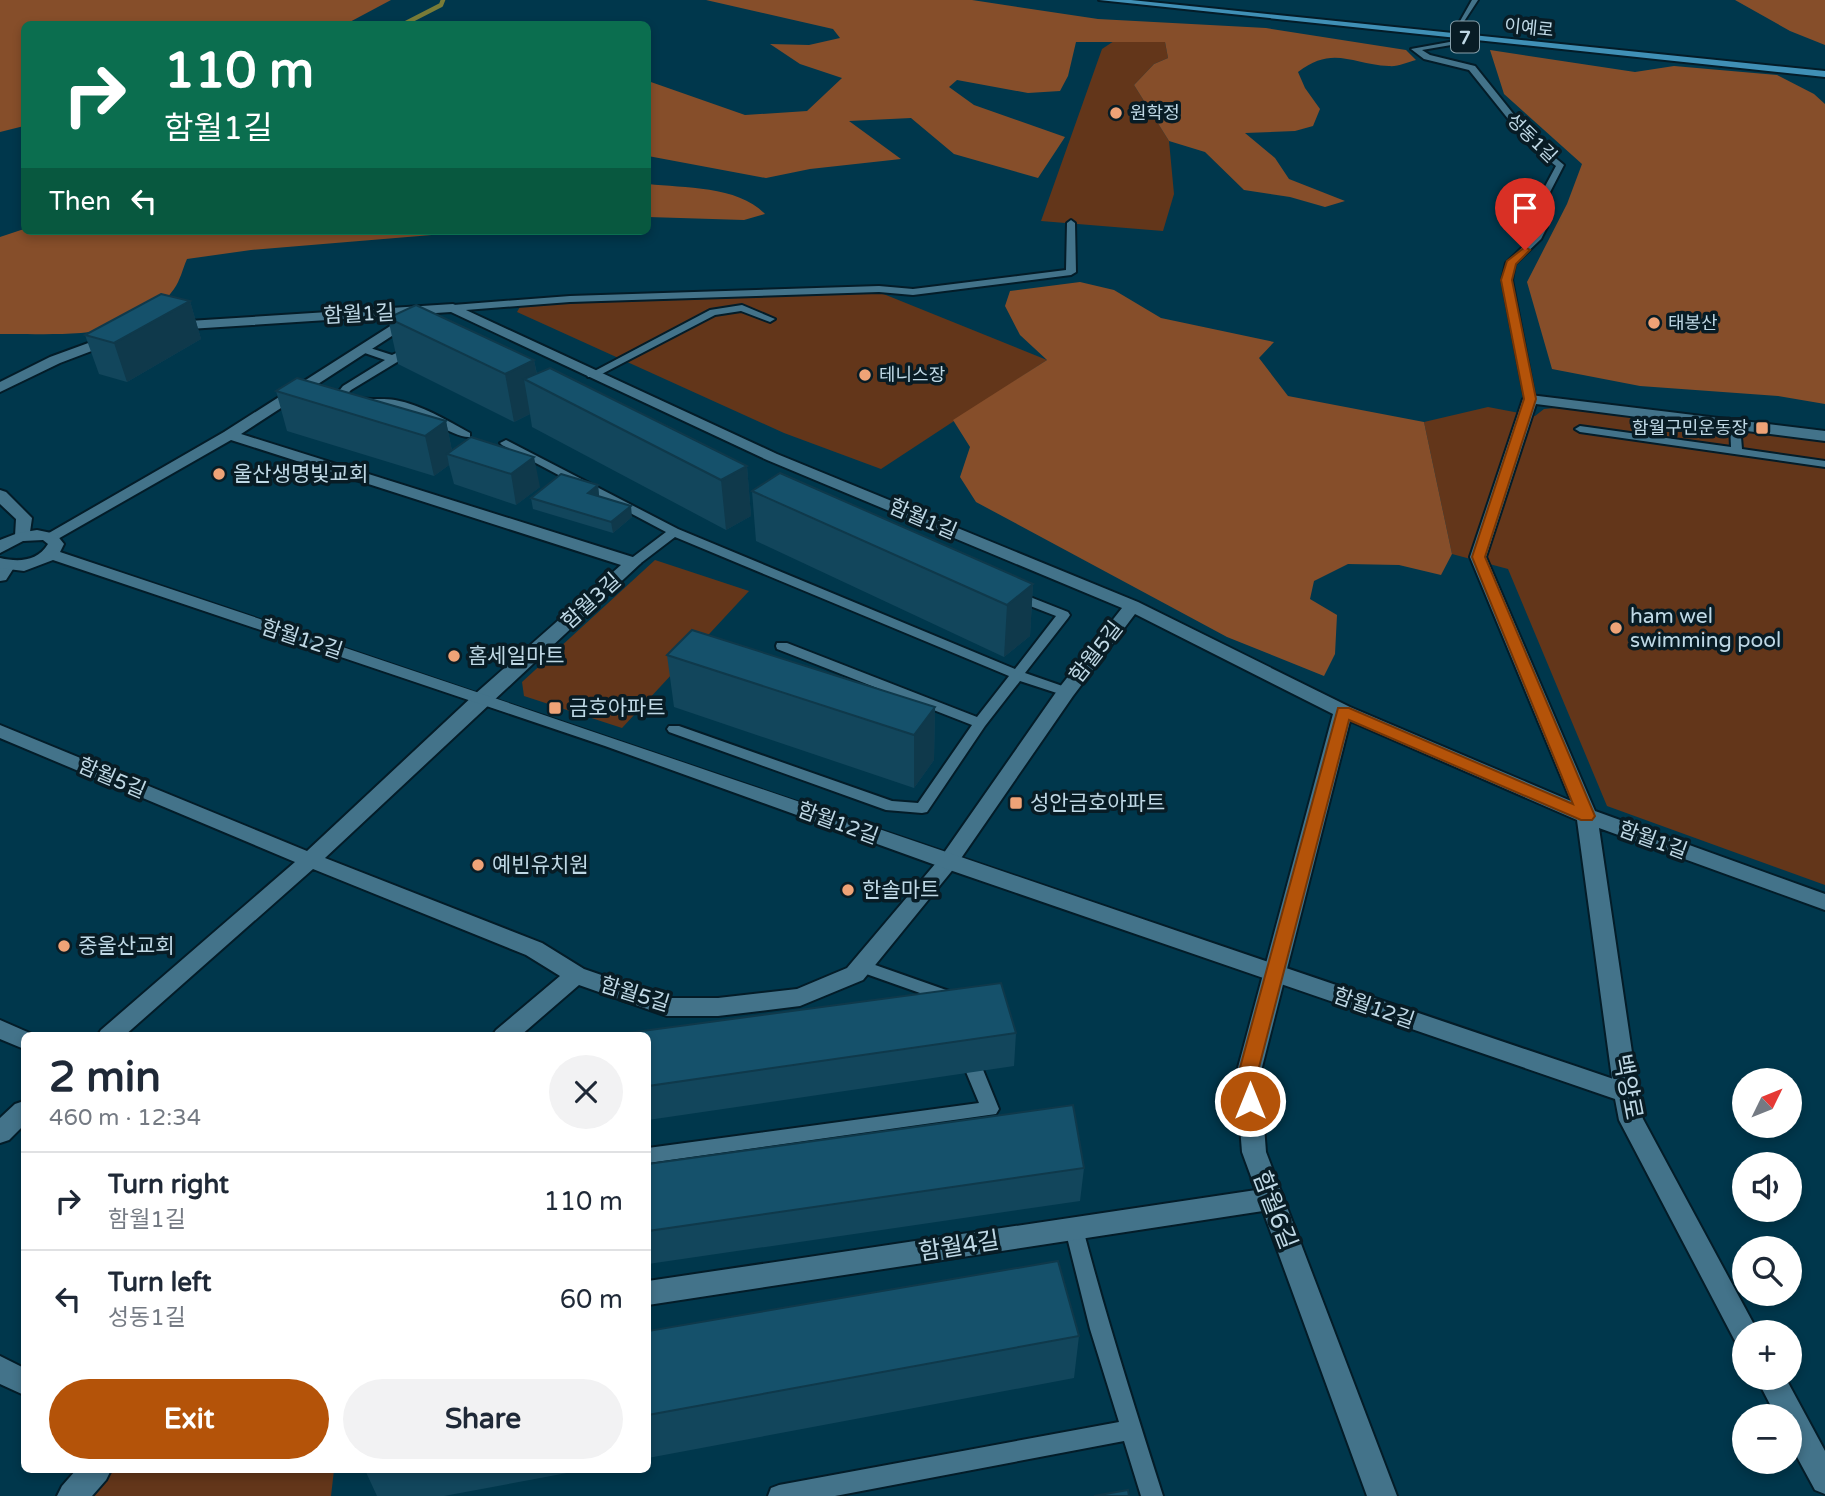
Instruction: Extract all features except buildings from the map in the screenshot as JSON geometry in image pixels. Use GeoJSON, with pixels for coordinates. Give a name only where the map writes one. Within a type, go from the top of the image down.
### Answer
{"type":"FeatureCollection","features":[{"type":"Feature","properties":{"kind":"highway","name":"이예로"},"geometry":{"type":"LineString","coordinates":[[1104,0],[1825,74]]}},
{"type":"Feature","properties":{"kind":"highway","name":"이예로"},"geometry":{"type":"LineString","coordinates":[[1172,0],[1825,67]]}},
{"type":"Feature","properties":{"kind":"street","name":"함월1길"},"geometry":{"type":"LineString","coordinates":[[161,328],[453,308],[772,457],[1132,606],[1343,711],[1587,816],[1825,902]]}},
{"type":"Feature","properties":{"kind":"street"},"geometry":{"type":"LineString","coordinates":[[2,568],[35,563],[50,546],[424,311]]}},
{"type":"Feature","properties":{"kind":"street"},"geometry":{"type":"LineString","coordinates":[[0,388],[95,342],[127,335]]}},
{"type":"Feature","properties":{"kind":"street"},"geometry":{"type":"LineString","coordinates":[[1530,399],[1825,436]]}},
{"type":"Feature","properties":{"kind":"street","name":"성동1길"},"geometry":{"type":"LineString","coordinates":[[1530,399],[1478,557],[1587,816]]}},
{"type":"Feature","properties":{"kind":"street","name":"함월3길"},"geometry":{"type":"LineString","coordinates":[[229,435],[633,563]]}},
{"type":"Feature","properties":{"kind":"street"},"geometry":{"type":"LineString","coordinates":[[0,495],[24,518],[23,536],[1,546]]}},
{"type":"Feature","properties":{"kind":"street","name":"함월12길"},"geometry":{"type":"LineString","coordinates":[[23,536],[948,862],[1626,1093]]}},
{"type":"Feature","properties":{"kind":"street","name":"함월3길"},"geometry":{"type":"LineString","coordinates":[[114,1032],[310,860],[482,698],[633,563]]}},
{"type":"Feature","properties":{"kind":"street","name":"함월5길"},"geometry":{"type":"LineString","coordinates":[[0,731],[310,860],[534,949],[576,975],[667,1007],[718,1007],[800,997],[855,974],[948,862],[1066,691],[1132,606]]}},
{"type":"Feature","properties":{"kind":"street","name":"함월6길"},"geometry":{"type":"LineString","coordinates":[[1343,711],[1248,1075],[1254,1152],[1381,1496]]}},
{"type":"Feature","properties":{"kind":"street","name":"백양로"},"geometry":{"type":"LineString","coordinates":[[1587,816],[1631,1121],[1739,1320]]}},
{"type":"Feature","properties":{"kind":"street"},"geometry":{"type":"LineString","coordinates":[[510,1032],[576,975]]}},
{"type":"Feature","properties":{"kind":"street"},"geometry":{"type":"LineString","coordinates":[[0,1029],[21,1039]]}},
{"type":"Feature","properties":{"kind":"street"},"geometry":{"type":"LineString","coordinates":[[0,1133],[21,1114]]}},
{"type":"Feature","properties":{"kind":"street","name":"함월4길"},"geometry":{"type":"LineString","coordinates":[[651,1293],[1271,1199]]}},
{"type":"Feature","properties":{"kind":"street"},"geometry":{"type":"LineString","coordinates":[[0,1369],[21,1380]]}},
{"type":"Feature","properties":{"kind":"street"},"geometry":{"type":"LineString","coordinates":[[1777,1390],[1825,1480]]}},
{"type":"Feature","properties":{"kind":"street"},"geometry":{"type":"LineString","coordinates":[[72,1496],[93,1473]]}},
{"type":"Feature","properties":{"kind":"lane"},"geometry":{"type":"LineString","coordinates":[[1461,22],[1475,0]]}},
{"type":"Feature","properties":{"kind":"lane","name":"성동1길"},"geometry":{"type":"LineString","coordinates":[[1455,43],[1415,49],[1427,57],[1472,68],[1532,143],[1560,165],[1545,194],[1543,227],[1538,237],[1511,263],[1507,280],[1530,399]]}},
{"type":"Feature","properties":{"kind":"lane"},"geometry":{"type":"LineString","coordinates":[[453,308],[584,298],[879,289],[914,292],[1071,272],[1071,223]]}},
{"type":"Feature","properties":{"kind":"lane"},"geometry":{"type":"LineString","coordinates":[[592,374],[713,312],[742,308],[770,319]]}},
{"type":"Feature","properties":{"kind":"lane"},"geometry":{"type":"LineString","coordinates":[[424,343],[347,388],[340,396],[353,403],[392,402],[416,409],[466,435]]}},
{"type":"Feature","properties":{"kind":"lane"},"geometry":{"type":"LineString","coordinates":[[363,349],[393,359]]}},
{"type":"Feature","properties":{"kind":"lane"},"geometry":{"type":"LineString","coordinates":[[1735,425],[1737,451]]}},
{"type":"Feature","properties":{"kind":"lane"},"geometry":{"type":"LineString","coordinates":[[1580,429],[1825,464]]}},
{"type":"Feature","properties":{"kind":"lane"},"geometry":{"type":"LineString","coordinates":[[506,443],[674,532],[1017,675],[1066,691]]}},
{"type":"Feature","properties":{"kind":"lane"},"geometry":{"type":"LineString","coordinates":[[633,563],[674,532]]}},
{"type":"Feature","properties":{"kind":"lane"},"geometry":{"type":"LineString","coordinates":[[674,729],[891,806],[922,808],[979,723],[1063,615],[1009,593]]}},
{"type":"Feature","properties":{"kind":"lane"},"geometry":{"type":"LineString","coordinates":[[782,646],[979,723]]}},
{"type":"Feature","properties":{"kind":"lane"},"geometry":{"type":"LineString","coordinates":[[651,1156],[990,1108],[943,995],[861,966]]}},
{"type":"Feature","properties":{"kind":"lane"},"geometry":{"type":"LineString","coordinates":[[1074,1228],[1100,1329],[1152,1496]]}},
{"type":"Feature","properties":{"kind":"lane"},"geometry":{"type":"LineString","coordinates":[[779,1496],[1133,1429]]}},
{"type":"Feature","properties":{"kind":"shaded area"},"geometry":{"type":"Polygon","coordinates":[[[0,0],[391,0],[352,21],[21,21],[21,127],[0,132],[0,0]]]}},
{"type":"Feature","properties":{"kind":"shaded area"},"geometry":{"type":"Polygon","coordinates":[[[706,0],[972,0],[1098,19],[1266,28],[1406,50],[1416,60],[1392,66],[1332,58],[1310,64],[1298,72],[1305,88],[1320,109],[1313,126],[1295,131],[1245,133],[1275,158],[1289,179],[1345,201],[1325,207],[1290,197],[1244,190],[1205,152],[1169,141],[1134,85],[1154,64],[1168,58],[1165,42],[1076,42],[1068,76],[1060,91],[1028,93],[957,80],[949,87],[974,105],[1065,137],[1038,178],[954,154],[911,118],[849,121],[901,159],[810,169],[766,178],[651,157],[651,82],[745,115],[807,111],[842,78],[800,64],[770,44],[809,45],[840,38],[833,29],[706,0]]]}},
{"type":"Feature","properties":{"kind":"shaded area"},"geometry":{"type":"Polygon","coordinates":[[[1735,0],[1825,0],[1825,45],[1790,31],[1735,0]]]}},
{"type":"Feature","properties":{"kind":"shaded area","name":"원학정"},"geometry":{"type":"Polygon","coordinates":[[[1114,41],[1165,42],[1168,58],[1154,64],[1134,85],[1169,141],[1174,194],[1163,231],[1041,221],[1102,49],[1114,41]]]}},
{"type":"Feature","properties":{"kind":"shaded area"},"geometry":{"type":"Polygon","coordinates":[[[1490,50],[1635,72],[1674,66],[1777,75],[1814,94],[1825,104],[1825,404],[1778,396],[1640,386],[1552,369],[1527,282],[1567,204],[1582,164],[1504,94],[1490,50]]]}},
{"type":"Feature","properties":{"kind":"shaded area"},"geometry":{"type":"Polygon","coordinates":[[[651,184],[726,193],[754,205],[765,214],[744,220],[651,217],[651,184]]]}},
{"type":"Feature","properties":{"kind":"shaded area"},"geometry":{"type":"Polygon","coordinates":[[[21,230],[21,235],[432,235],[251,250],[187,259],[174,289],[158,306],[139,319],[118,327],[71,334],[0,334],[0,237],[21,230]]]}},
{"type":"Feature","properties":{"kind":"shaded area"},"geometry":{"type":"Polygon","coordinates":[[[1080,282],[1114,290],[1161,318],[1274,342],[1259,358],[1288,396],[1424,422],[1452,554],[1441,575],[1399,565],[1348,564],[1314,581],[1310,599],[1337,615],[1335,654],[1324,676],[1227,637],[976,502],[960,477],[970,447],[953,420],[1047,360],[1020,335],[1005,306],[1010,291],[1080,282]]]}},
{"type":"Feature","properties":{"kind":"shaded area"},"geometry":{"type":"Polygon","coordinates":[[[881,293],[1047,360],[881,469],[784,433],[517,312],[521,305],[881,293]]]}},
{"type":"Feature","properties":{"kind":"shaded area"},"geometry":{"type":"Polygon","coordinates":[[[1488,407],[1535,416],[1544,409],[1565,407],[1825,442],[1825,885],[1607,806],[1508,569],[1452,554],[1424,422],[1488,407]]]}},
{"type":"Feature","properties":{"kind":"shaded area"},"geometry":{"type":"Polygon","coordinates":[[[655,560],[749,591],[622,728],[524,696],[522,682],[655,560]]]}},
{"type":"Feature","properties":{"kind":"shaded area"},"geometry":{"type":"Polygon","coordinates":[[[93,1473],[334,1473],[331,1496],[72,1496],[93,1473]]]}},
{"type":"Feature","properties":{"kind":"waterway"},"geometry":{"type":"LineString","coordinates":[[410,21],[441,5],[443,0]]}},
{"type":"Feature","properties":{"kind":"place","name":"원학정"},"geometry":{"type":"Point","coordinates":[1116,113]}},
{"type":"Feature","properties":{"kind":"place","name":"태봉산"},"geometry":{"type":"Point","coordinates":[1654,323]}},
{"type":"Feature","properties":{"kind":"place","name":"테니스장"},"geometry":{"type":"Point","coordinates":[865,375]}},
{"type":"Feature","properties":{"kind":"place","name":"함월구민운동장"},"geometry":{"type":"Point","coordinates":[1762,428]}},
{"type":"Feature","properties":{"kind":"place","name":"울산생명빛교회"},"geometry":{"type":"Point","coordinates":[219,474]}},
{"type":"Feature","properties":{"kind":"place","name":"ham wel swimming pool"},"geometry":{"type":"Point","coordinates":[1616,628]}},
{"type":"Feature","properties":{"kind":"place","name":"홈세일마트"},"geometry":{"type":"Point","coordinates":[454,656]}},
{"type":"Feature","properties":{"kind":"place","name":"금호아파트"},"geometry":{"type":"Point","coordinates":[555,708]}},
{"type":"Feature","properties":{"kind":"place","name":"성안금호아파트"},"geometry":{"type":"Point","coordinates":[1016,803]}},
{"type":"Feature","properties":{"kind":"place","name":"예빈유치원"},"geometry":{"type":"Point","coordinates":[478,865]}},
{"type":"Feature","properties":{"kind":"place","name":"한솔마트"},"geometry":{"type":"Point","coordinates":[848,890]}},
{"type":"Feature","properties":{"kind":"place","name":"중울산교회"},"geometry":{"type":"Point","coordinates":[64,946]}},
{"type":"Feature","properties":{"kind":"route"},"geometry":{"type":"LineString","coordinates":[[1250,1101],[1248,1075],[1343,711],[1587,816],[1478,557],[1530,399],[1507,280],[1511,263],[1525,250]]}}]}
